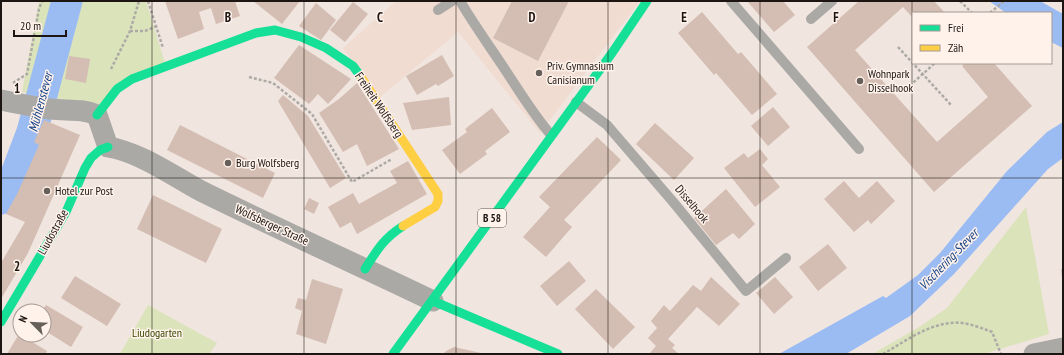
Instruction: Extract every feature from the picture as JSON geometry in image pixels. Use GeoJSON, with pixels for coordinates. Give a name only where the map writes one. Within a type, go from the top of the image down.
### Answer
{"type":"FeatureCollection","features":[{"type":"Feature","properties":{"kind":"street","name":"B 58"},"geometry":{"type":"LineString","coordinates":[[393,354],[627,33],[647,1]]}},
{"type":"Feature","properties":{"kind":"street","name":"Freiheit Wolfsberg"},"geometry":{"type":"LineString","coordinates":[[103,107],[117,89],[124,84],[168,65],[256,33],[275,30],[300,37],[326,48],[339,56],[353,66],[438,194],[438,202],[434,207],[391,234],[381,244],[366,269]]}},
{"type":"Feature","properties":{"kind":"street"},"geometry":{"type":"LineString","coordinates":[[13,102],[51,109],[77,109],[88,112],[103,107],[108,147]]}},
{"type":"Feature","properties":{"kind":"street","name":"Wolfsberger Straße"},"geometry":{"type":"LineString","coordinates":[[108,147],[120,149],[133,154],[201,190],[433,301],[558,354]]}},
{"type":"Feature","properties":{"kind":"street","name":"Liudostraße"},"geometry":{"type":"LineString","coordinates":[[1,322],[66,212],[85,168],[91,158],[100,150],[108,147]]}},
{"type":"Feature","properties":{"kind":"street"},"geometry":{"type":"LineString","coordinates":[[1034,354],[1063,348]]}},
{"type":"Feature","properties":{"kind":"lane"},"geometry":{"type":"LineString","coordinates":[[438,10],[452,1]]}},
{"type":"Feature","properties":{"kind":"lane"},"geometry":{"type":"LineString","coordinates":[[460,1],[479,33],[502,65],[536,118],[551,136]]}},
{"type":"Feature","properties":{"kind":"lane"},"geometry":{"type":"LineString","coordinates":[[731,1],[859,149]]}},
{"type":"Feature","properties":{"kind":"lane"},"geometry":{"type":"LineString","coordinates":[[811,19],[832,1]]}},
{"type":"Feature","properties":{"kind":"lane","name":"Disselhook"},"geometry":{"type":"LineString","coordinates":[[576,102],[607,125],[674,202],[746,291],[786,258]]}},
{"type":"Feature","properties":{"kind":"path"},"geometry":{"type":"LineString","coordinates":[[13,102],[13,82],[27,74],[39,9],[42,1]]}},
{"type":"Feature","properties":{"kind":"path"},"geometry":{"type":"LineString","coordinates":[[103,107],[106,82],[130,31],[139,1]]}},
{"type":"Feature","properties":{"kind":"path"},"geometry":{"type":"LineString","coordinates":[[148,1],[168,65]]}},
{"type":"Feature","properties":{"kind":"path"},"geometry":{"type":"LineString","coordinates":[[960,1],[971,12]]}},
{"type":"Feature","properties":{"kind":"path"},"geometry":{"type":"LineString","coordinates":[[991,12],[1004,1]]}},
{"type":"Feature","properties":{"kind":"path"},"geometry":{"type":"LineString","coordinates":[[130,31],[145,31],[157,26]]}},
{"type":"Feature","properties":{"kind":"path"},"geometry":{"type":"LineString","coordinates":[[898,47],[912,63]]}},
{"type":"Feature","properties":{"kind":"path"},"geometry":{"type":"LineString","coordinates":[[913,64],[952,106]]}},
{"type":"Feature","properties":{"kind":"path"},"geometry":{"type":"LineString","coordinates":[[906,89],[934,64]]}},
{"type":"Feature","properties":{"kind":"path"},"geometry":{"type":"LineString","coordinates":[[249,77],[273,83],[312,114],[352,182],[409,150]]}},
{"type":"Feature","properties":{"kind":"path"},"geometry":{"type":"LineString","coordinates":[[883,354],[927,329],[951,323],[976,325],[992,332],[1001,354]]}},
{"type":"Feature","properties":{"kind":"shaded area","name":"Priv. Gymnasium Canisianum"},"geometry":{"type":"Polygon","coordinates":[[[396,1],[640,1],[540,133],[458,32],[379,98],[343,48],[396,1]]]}},
{"type":"Feature","properties":{"kind":"green space"},"geometry":{"type":"Polygon","coordinates":[[[39,1],[62,1],[38,95],[22,92],[39,1]]]}},
{"type":"Feature","properties":{"kind":"green space"},"geometry":{"type":"Polygon","coordinates":[[[71,1],[146,1],[165,63],[98,105],[46,97],[71,1]]]}},
{"type":"Feature","properties":{"kind":"green space"},"geometry":{"type":"Polygon","coordinates":[[[1026,207],[1049,334],[984,354],[872,354],[916,329],[947,308],[1026,207]]]}},
{"type":"Feature","properties":{"kind":"green space","name":"Liudogarten"},"geometry":{"type":"Polygon","coordinates":[[[148,305],[217,343],[209,354],[120,354],[148,305]]]}},
{"type":"Feature","properties":{"kind":"water"},"geometry":{"type":"Polygon","coordinates":[[[989,1],[1040,1],[1063,14],[1063,48],[1052,42],[1052,12],[1005,12],[989,1]]]}},
{"type":"Feature","properties":{"kind":"water","name":"Vischering-Stever"},"geometry":{"type":"Polygon","coordinates":[[[1063,122],[1063,158],[1048,169],[954,274],[910,316],[846,354],[779,354],[883,296],[886,298],[918,275],[940,253],[1007,171],[1047,132],[1063,122]]]}},
{"type":"Feature","properties":{"kind":"building"},"geometry":{"type":"Polygon","coordinates":[[[165,1],[235,1],[240,16],[216,24],[211,8],[199,12],[204,29],[178,39],[165,1]]]}},
{"type":"Feature","properties":{"kind":"building"},"geometry":{"type":"Polygon","coordinates":[[[253,1],[300,1],[282,24],[253,1]]]}},
{"type":"Feature","properties":{"kind":"building"},"geometry":{"type":"Polygon","coordinates":[[[512,1],[569,1],[538,61],[493,38],[512,1]]]}},
{"type":"Feature","properties":{"kind":"building"},"geometry":{"type":"Polygon","coordinates":[[[747,1],[783,1],[795,15],[774,32],[747,1]]]}},
{"type":"Feature","properties":{"kind":"building","name":"Wohnpark Disselhook"},"geometry":{"type":"Polygon","coordinates":[[[859,1],[934,1],[944,12],[912,12],[912,17],[903,7],[855,50],[937,142],[988,97],[962,66],[964,64],[995,64],[1032,106],[934,192],[807,47],[859,1]]]}},
{"type":"Feature","properties":{"kind":"building"},"geometry":{"type":"Polygon","coordinates":[[[353,2],[368,14],[345,42],[330,30],[353,2]]]}},
{"type":"Feature","properties":{"kind":"building"},"geometry":{"type":"Polygon","coordinates":[[[316,3],[336,20],[321,40],[299,26],[316,3]]]}},
{"type":"Feature","properties":{"kind":"building"},"geometry":{"type":"Polygon","coordinates":[[[702,12],[738,54],[741,52],[777,94],[752,115],[716,73],[714,75],[678,33],[702,12]]]}},
{"type":"Feature","properties":{"kind":"building"},"geometry":{"type":"Polygon","coordinates":[[[299,45],[351,79],[328,104],[318,94],[309,104],[274,78],[299,45]]]}},
{"type":"Feature","properties":{"kind":"building"},"geometry":{"type":"Polygon","coordinates":[[[442,55],[454,76],[438,86],[436,84],[417,95],[406,76],[442,55]]]}},
{"type":"Feature","properties":{"kind":"building"},"geometry":{"type":"Polygon","coordinates":[[[69,56],[90,59],[86,83],[65,79],[69,56]]]}},
{"type":"Feature","properties":{"kind":"building"},"geometry":{"type":"Polygon","coordinates":[[[357,83],[399,149],[367,166],[357,144],[343,152],[319,113],[339,99],[357,83]]]}},
{"type":"Feature","properties":{"kind":"building"},"geometry":{"type":"Polygon","coordinates":[[[283,95],[308,116],[346,178],[330,188],[278,101],[283,95]]]}},
{"type":"Feature","properties":{"kind":"building"},"geometry":{"type":"Polygon","coordinates":[[[449,97],[451,125],[412,130],[403,103],[449,97]]]}},
{"type":"Feature","properties":{"kind":"building"},"geometry":{"type":"Polygon","coordinates":[[[773,107],[790,127],[768,146],[751,126],[773,107]]]}},
{"type":"Feature","properties":{"kind":"building"},"geometry":{"type":"Polygon","coordinates":[[[492,108],[510,132],[485,151],[487,154],[460,174],[442,150],[467,132],[465,129],[492,108]]]}},
{"type":"Feature","properties":{"kind":"building"},"geometry":{"type":"Polygon","coordinates":[[[44,120],[80,135],[28,253],[1,299],[1,263],[25,222],[6,214],[17,194],[39,145],[34,142],[44,120]]]}},
{"type":"Feature","properties":{"kind":"building"},"geometry":{"type":"Polygon","coordinates":[[[655,123],[694,158],[674,180],[636,144],[655,123]]]}},
{"type":"Feature","properties":{"kind":"building"},"geometry":{"type":"Polygon","coordinates":[[[180,125],[275,173],[263,198],[167,150],[180,125]]]}},
{"type":"Feature","properties":{"kind":"building"},"geometry":{"type":"Polygon","coordinates":[[[597,137],[621,160],[564,220],[572,227],[546,257],[523,237],[550,207],[539,197],[597,137]]]}},
{"type":"Feature","properties":{"kind":"building"},"geometry":{"type":"Polygon","coordinates":[[[760,149],[768,159],[762,165],[780,187],[755,207],[724,168],[744,153],[748,158],[760,149]]]}},
{"type":"Feature","properties":{"kind":"building"},"geometry":{"type":"Polygon","coordinates":[[[408,161],[427,194],[357,234],[351,222],[340,228],[328,207],[353,193],[359,204],[397,183],[390,171],[408,161]]]}},
{"type":"Feature","properties":{"kind":"building"},"geometry":{"type":"Polygon","coordinates":[[[844,181],[859,198],[877,181],[895,201],[871,224],[868,220],[854,232],[824,199],[844,181]]]}},
{"type":"Feature","properties":{"kind":"building"},"geometry":{"type":"Polygon","coordinates":[[[726,189],[755,224],[739,239],[733,233],[716,245],[694,218],[726,189]]]}},
{"type":"Feature","properties":{"kind":"building"},"geometry":{"type":"Polygon","coordinates":[[[153,195],[222,229],[206,263],[137,229],[153,195]]]}},
{"type":"Feature","properties":{"kind":"building"},"geometry":{"type":"Polygon","coordinates":[[[309,198],[319,203],[314,214],[304,209],[309,198]]]}},
{"type":"Feature","properties":{"kind":"building"},"geometry":{"type":"Polygon","coordinates":[[[828,244],[847,268],[818,291],[799,267],[828,244]]]}},
{"type":"Feature","properties":{"kind":"building"},"geometry":{"type":"Polygon","coordinates":[[[569,261],[586,281],[557,306],[540,286],[569,261]]]}},
{"type":"Feature","properties":{"kind":"building"},"geometry":{"type":"Polygon","coordinates":[[[1061,269],[1063,269],[1063,278],[1062,278],[1061,269]]]}},
{"type":"Feature","properties":{"kind":"building"},"geometry":{"type":"Polygon","coordinates":[[[75,276],[121,304],[107,326],[61,298],[75,276]]]}},
{"type":"Feature","properties":{"kind":"building"},"geometry":{"type":"Polygon","coordinates":[[[711,277],[740,304],[719,326],[697,307],[668,339],[675,345],[672,348],[679,354],[649,354],[656,346],[648,338],[657,328],[651,321],[664,305],[670,311],[693,285],[701,291],[711,277]]]}},
{"type":"Feature","properties":{"kind":"building"},"geometry":{"type":"Polygon","coordinates":[[[775,277],[793,297],[774,314],[756,293],[775,277]]]}},
{"type":"Feature","properties":{"kind":"building"},"geometry":{"type":"Polygon","coordinates":[[[312,279],[343,289],[326,344],[296,334],[302,311],[295,308],[298,298],[306,300],[312,279]]]}},
{"type":"Feature","properties":{"kind":"building"},"geometry":{"type":"Polygon","coordinates":[[[596,289],[635,327],[613,349],[575,309],[596,289]]]}},
{"type":"Feature","properties":{"kind":"building"},"geometry":{"type":"Polygon","coordinates":[[[52,309],[83,327],[71,347],[52,335],[52,309]]]}},
{"type":"Feature","properties":{"kind":"building"},"geometry":{"type":"Polygon","coordinates":[[[14,343],[34,343],[47,351],[46,354],[7,354],[14,343]]]}},
{"type":"Feature","properties":{"kind":"building"},"geometry":{"type":"Polygon","coordinates":[[[454,347],[481,353],[481,354],[443,354],[454,347]]]}},
{"type":"Feature","properties":{"kind":"waterway","name":"Mühlenstever"},"geometry":{"type":"LineString","coordinates":[[1,199],[16,174],[32,132],[67,1]]}},
{"type":"Feature","properties":{"kind":"traffic: fast"},"geometry":{"type":"LineString","coordinates":[[393,354],[612,53],[647,1]]}},
{"type":"Feature","properties":{"kind":"traffic: fast"},"geometry":{"type":"LineString","coordinates":[[97,115],[117,89],[132,79],[256,33],[275,30],[301,37],[326,48],[353,66],[361,77]]}},
{"type":"Feature","properties":{"kind":"traffic: fast"},"geometry":{"type":"LineString","coordinates":[[1,322],[66,212],[85,168],[91,158],[100,150],[108,147]]}},
{"type":"Feature","properties":{"kind":"traffic: fast"},"geometry":{"type":"LineString","coordinates":[[365,269],[385,240],[403,226]]}},
{"type":"Feature","properties":{"kind":"traffic: fast"},"geometry":{"type":"LineString","coordinates":[[433,301],[558,354]]}},
{"type":"Feature","properties":{"kind":"traffic: slow"},"geometry":{"type":"LineString","coordinates":[[361,77],[438,194],[438,201],[435,207],[403,226]]}},
{"type":"Feature","properties":{"kind":"place","name":"Priv. Gymnasium Canisianum"},"geometry":{"type":"Point","coordinates":[539,73]}},
{"type":"Feature","properties":{"kind":"place","name":"Wohnpark Disselhook"},"geometry":{"type":"Point","coordinates":[860,81]}},
{"type":"Feature","properties":{"kind":"place","name":"Burg Wolfsberg"},"geometry":{"type":"Point","coordinates":[228,163]}},
{"type":"Feature","properties":{"kind":"place","name":"Hotel zur Post"},"geometry":{"type":"Point","coordinates":[47,191]}}]}
